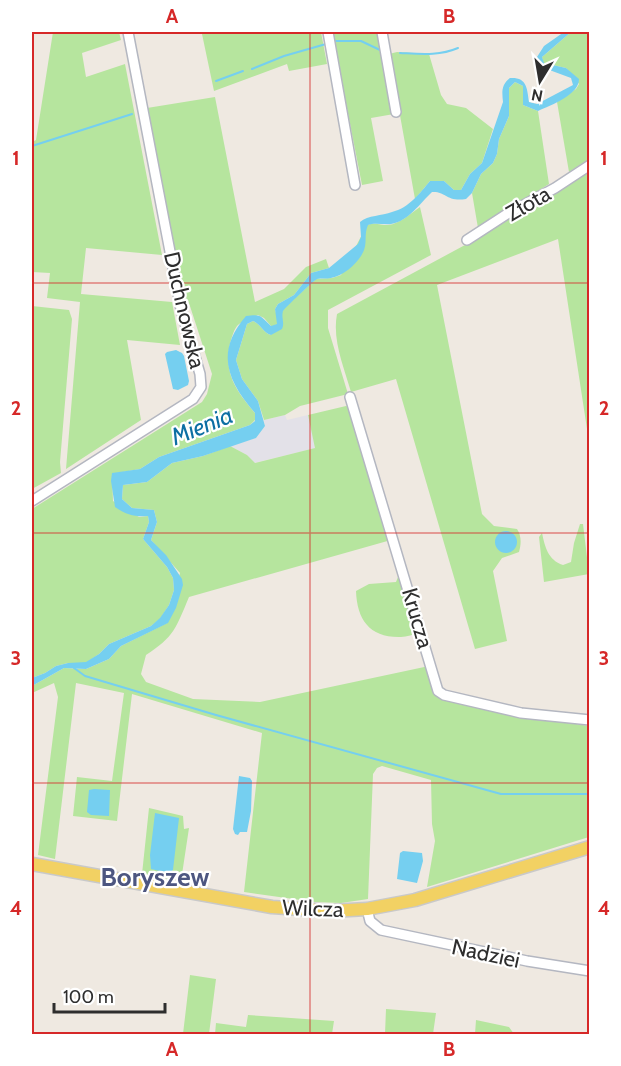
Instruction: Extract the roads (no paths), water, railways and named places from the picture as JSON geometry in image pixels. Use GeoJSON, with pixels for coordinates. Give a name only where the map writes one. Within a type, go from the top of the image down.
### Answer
{"type":"FeatureCollection","features":[{"type":"Feature","properties":{"kind":"main road","name":"Wilcza"},"geometry":{"type":"LineString","coordinates":[[32,864],[272,908],[331,911],[367,909],[415,900],[590,847]]}},
{"type":"Feature","properties":{"kind":"street","name":"Duchnowska"},"geometry":{"type":"LineString","coordinates":[[32,501],[193,399],[201,387],[200,374],[181,309],[128,32]]}},
{"type":"Feature","properties":{"kind":"street"},"geometry":{"type":"LineString","coordinates":[[328,32],[355,185]]}},
{"type":"Feature","properties":{"kind":"street"},"geometry":{"type":"LineString","coordinates":[[382,32],[396,112]]}},
{"type":"Feature","properties":{"kind":"street","name":"Złota"},"geometry":{"type":"LineString","coordinates":[[467,240],[590,165]]}},
{"type":"Feature","properties":{"kind":"street","name":"Krucza"},"geometry":{"type":"LineString","coordinates":[[350,398],[438,691],[444,695],[521,713],[590,720]]}},
{"type":"Feature","properties":{"kind":"street","name":"Nadziei"},"geometry":{"type":"LineString","coordinates":[[367,909],[373,924],[383,931],[527,961],[590,970]]}},
{"type":"Feature","properties":{"kind":"water"},"geometry":{"type":"Polygon","coordinates":[[[564,32],[571,32],[542,57],[544,63],[566,68],[579,79],[578,85],[563,99],[538,111],[523,105],[523,86],[515,82],[509,88],[509,116],[499,139],[497,154],[493,163],[481,174],[472,193],[466,199],[454,199],[432,192],[403,219],[391,224],[368,225],[365,248],[358,259],[340,275],[317,279],[305,289],[283,311],[282,329],[271,335],[253,321],[247,324],[236,360],[242,379],[258,401],[265,426],[256,438],[203,456],[172,463],[147,482],[123,485],[122,499],[132,508],[154,510],[157,522],[151,540],[166,555],[182,579],[183,585],[176,608],[168,623],[121,646],[109,659],[86,669],[64,668],[32,686],[32,678],[56,666],[86,662],[109,644],[151,626],[169,605],[174,590],[173,578],[167,567],[143,539],[149,522],[148,516],[131,515],[115,507],[112,473],[140,469],[159,457],[250,425],[255,421],[255,413],[237,389],[228,366],[230,342],[246,316],[260,316],[271,326],[277,324],[275,309],[278,304],[294,295],[311,273],[329,268],[358,244],[361,237],[360,222],[363,220],[404,207],[414,200],[430,181],[444,181],[454,190],[461,190],[470,174],[482,163],[503,102],[503,89],[510,78],[523,81],[527,88],[529,102],[537,104],[573,85],[571,78],[544,68],[537,57],[544,46],[564,32]]]}},
{"type":"Feature","properties":{"kind":"water"},"geometry":{"type":"Polygon","coordinates":[[[176,350],[184,356],[189,381],[188,385],[178,390],[173,389],[165,354],[176,350]]]}},
{"type":"Feature","properties":{"kind":"water"},"geometry":{"type":"Polygon","coordinates":[[[506,531],[514,534],[517,542],[514,550],[506,553],[498,550],[495,542],[498,534],[506,531]]]}},
{"type":"Feature","properties":{"kind":"water"},"geometry":{"type":"Polygon","coordinates":[[[239,776],[250,778],[252,781],[251,811],[247,832],[240,832],[238,835],[233,829],[239,776]]]}},
{"type":"Feature","properties":{"kind":"water"},"geometry":{"type":"Polygon","coordinates":[[[89,790],[110,790],[109,816],[91,815],[87,812],[89,790]]]}},
{"type":"Feature","properties":{"kind":"water"},"geometry":{"type":"Polygon","coordinates":[[[155,813],[179,818],[173,870],[169,873],[151,869],[150,855],[155,813]]]}},
{"type":"Feature","properties":{"kind":"water"},"geometry":{"type":"Polygon","coordinates":[[[403,851],[422,853],[423,861],[417,883],[397,879],[400,853],[403,851]]]}},
{"type":"Feature","properties":{"kind":"waterway"},"geometry":{"type":"LineString","coordinates":[[336,41],[361,41],[380,50]]}},
{"type":"Feature","properties":{"kind":"waterway"},"geometry":{"type":"LineString","coordinates":[[252,69],[284,56],[326,44]]}},
{"type":"Feature","properties":{"kind":"waterway"},"geometry":{"type":"LineString","coordinates":[[400,53],[437,53],[458,48]]}},
{"type":"Feature","properties":{"kind":"waterway"},"geometry":{"type":"LineString","coordinates":[[216,81],[243,71]]}},
{"type":"Feature","properties":{"kind":"waterway"},"geometry":{"type":"LineString","coordinates":[[32,146],[132,114]]}},
{"type":"Feature","properties":{"kind":"waterway"},"geometry":{"type":"LineString","coordinates":[[74,668],[85,676],[216,715],[501,794],[590,794]]}},
{"type":"Feature","properties":{"kind":"district","name":"Boryszew"},"geometry":{"type":"Point","coordinates":[155,877]}},
{"type":"Feature","properties":{"kind":"water label","name":"Mienia"},"geometry":{"type":"Point","coordinates":[202,426]}}]}
